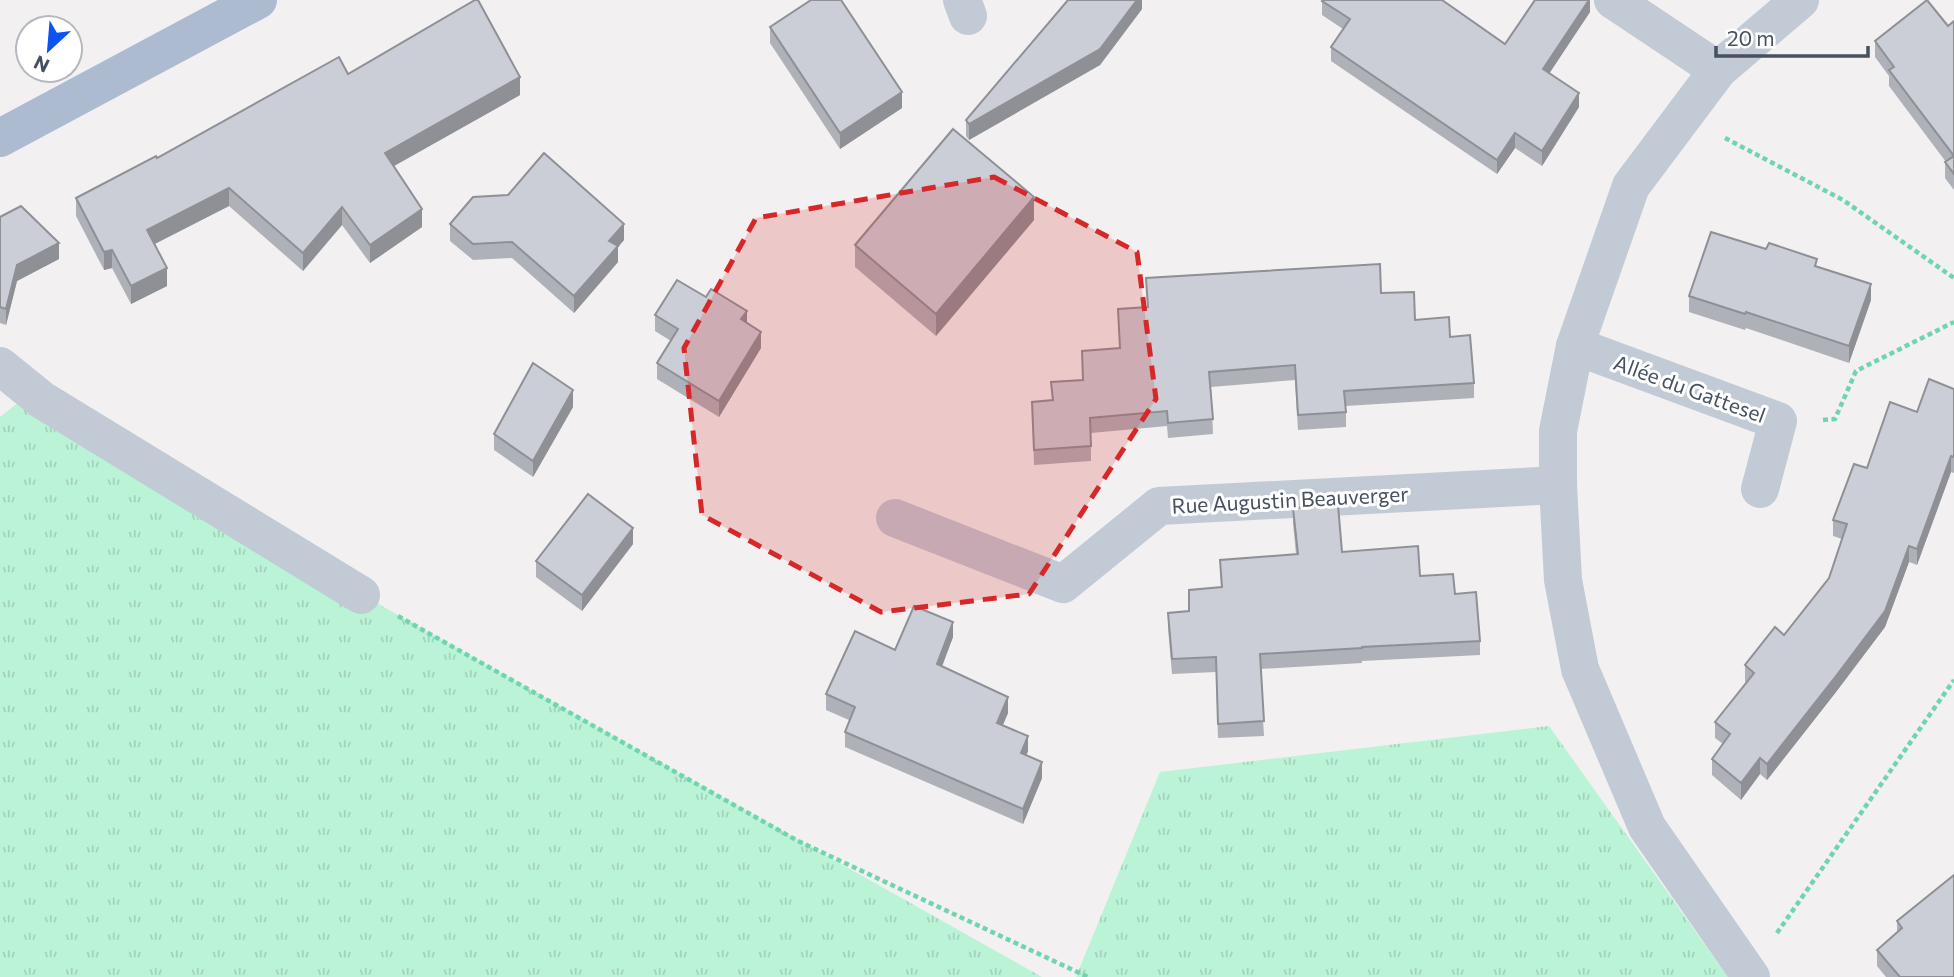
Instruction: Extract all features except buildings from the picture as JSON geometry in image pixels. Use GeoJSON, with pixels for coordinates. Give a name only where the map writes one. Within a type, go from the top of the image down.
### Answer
{"type":"FeatureCollection","features":[{"type":"Feature","properties":{"kind":"main road"},"geometry":{"type":"LineString","coordinates":[[0,138],[258,0]]}},
{"type":"Feature","properties":{"kind":"street"},"geometry":{"type":"LineString","coordinates":[[1613,0],[1718,70]]}},
{"type":"Feature","properties":{"kind":"street"},"geometry":{"type":"LineString","coordinates":[[1750,976],[1647,827],[1580,669],[1563,580],[1558,430],[1576,345],[1631,187],[1718,70],[1800,0]]}},
{"type":"Feature","properties":{"kind":"street","name":"Allée du Gattesel"},"geometry":{"type":"LineString","coordinates":[[1576,345],[1778,421],[1760,489]]}},
{"type":"Feature","properties":{"kind":"street"},"geometry":{"type":"LineString","coordinates":[[0,366],[42,400],[361,595]]}},
{"type":"Feature","properties":{"kind":"street","name":"Rue Augustin Beauverger"},"geometry":{"type":"LineString","coordinates":[[895,518],[1063,584],[1159,506],[1558,485]]}},
{"type":"Feature","properties":{"kind":"path"},"geometry":{"type":"LineString","coordinates":[[1679,121],[1727,139],[1843,200],[1954,278]]}},
{"type":"Feature","properties":{"kind":"path"},"geometry":{"type":"LineString","coordinates":[[1778,421],[1835,419],[1856,371],[1954,322]]}},
{"type":"Feature","properties":{"kind":"path"},"geometry":{"type":"LineString","coordinates":[[361,595],[797,841],[1088,977]]}},
{"type":"Feature","properties":{"kind":"path"},"geometry":{"type":"LineString","coordinates":[[1750,976],[1954,680]]}},
{"type":"Feature","properties":{"kind":"highlighted area"},"geometry":{"type":"Polygon","coordinates":[[[994,177],[1137,252],[1156,399],[1029,594],[881,612],[702,515],[684,348],[756,218],[994,177]]]}},
{"type":"Feature","properties":{"kind":"green space"},"geometry":{"type":"Polygon","coordinates":[[[19,402],[1042,977],[0,977],[0,417],[19,402]]]}},
{"type":"Feature","properties":{"kind":"green space"},"geometry":{"type":"Polygon","coordinates":[[[1549,726],[1728,977],[1076,977],[1160,772],[1549,726]]]}}]}
